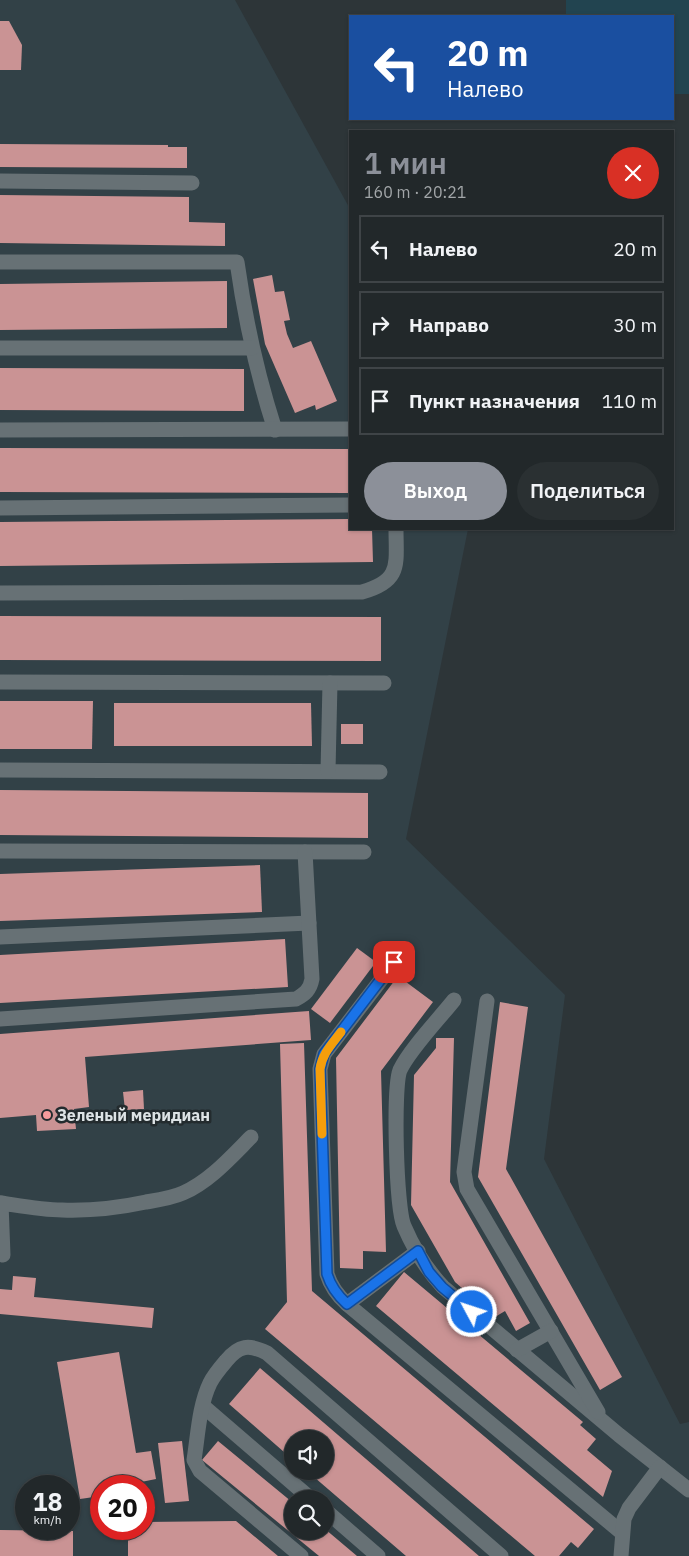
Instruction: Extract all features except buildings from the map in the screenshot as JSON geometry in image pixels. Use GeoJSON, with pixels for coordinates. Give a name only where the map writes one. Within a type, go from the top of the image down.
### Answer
{"type":"FeatureCollection","features":[{"type":"Feature","properties":{"kind":"lane"},"geometry":{"type":"LineString","coordinates":[[0,181],[192,183]]}},
{"type":"Feature","properties":{"kind":"lane"},"geometry":{"type":"LineString","coordinates":[[0,262],[237,262],[243,307],[252,348],[260,383],[275,430]]}},
{"type":"Feature","properties":{"kind":"lane"},"geometry":{"type":"LineString","coordinates":[[0,348],[252,348]]}},
{"type":"Feature","properties":{"kind":"lane"},"geometry":{"type":"LineString","coordinates":[[0,430],[349,430]]}},
{"type":"Feature","properties":{"kind":"lane"},"geometry":{"type":"LineString","coordinates":[[0,508],[349,505]]}},
{"type":"Feature","properties":{"kind":"lane"},"geometry":{"type":"LineString","coordinates":[[0,593],[362,592],[378,588],[391,576],[396,564],[396,530]]}},
{"type":"Feature","properties":{"kind":"lane"},"geometry":{"type":"LineString","coordinates":[[0,682],[384,683]]}},
{"type":"Feature","properties":{"kind":"lane"},"geometry":{"type":"LineString","coordinates":[[328,771],[330,683]]}},
{"type":"Feature","properties":{"kind":"lane"},"geometry":{"type":"LineString","coordinates":[[0,770],[380,772]]}},
{"type":"Feature","properties":{"kind":"lane"},"geometry":{"type":"LineString","coordinates":[[0,852],[364,852]]}},
{"type":"Feature","properties":{"kind":"lane"},"geometry":{"type":"LineString","coordinates":[[0,1019],[296,999],[305,994],[312,978],[305,852]]}},
{"type":"Feature","properties":{"kind":"lane"},"geometry":{"type":"LineString","coordinates":[[0,937],[308,922]]}},
{"type":"Feature","properties":{"kind":"lane"},"geometry":{"type":"LineString","coordinates":[[394,962],[324,1054],[320,1069],[327,1274],[330,1284],[347,1304],[621,1532]]}},
{"type":"Feature","properties":{"kind":"lane"},"geometry":{"type":"LineString","coordinates":[[454,1000],[411,1053],[400,1070],[396,1089],[399,1203],[403,1225],[429,1272],[442,1287],[689,1490]]}},
{"type":"Feature","properties":{"kind":"lane"},"geometry":{"type":"LineString","coordinates":[[486,1001],[464,1180],[467,1189],[604,1422]]}},
{"type":"Feature","properties":{"kind":"lane"},"geometry":{"type":"LineString","coordinates":[[3,1255],[1,1203],[60,1210],[88,1210],[127,1206],[162,1199],[183,1193],[199,1184],[217,1170],[251,1137]]}},
{"type":"Feature","properties":{"kind":"lane"},"geometry":{"type":"LineString","coordinates":[[347,1304],[418,1251]]}},
{"type":"Feature","properties":{"kind":"lane"},"geometry":{"type":"LineString","coordinates":[[517,1350],[551,1332]]}},
{"type":"Feature","properties":{"kind":"lane"},"geometry":{"type":"LineString","coordinates":[[301,1556],[200,1471],[194,1460],[203,1406],[209,1384],[233,1352],[243,1348],[254,1347],[267,1353],[501,1556]]}},
{"type":"Feature","properties":{"kind":"lane"},"geometry":{"type":"LineString","coordinates":[[203,1406],[301,1490]]}},
{"type":"Feature","properties":{"kind":"lane"},"geometry":{"type":"LineString","coordinates":[[621,1556],[621,1532],[624,1519],[629,1508],[660,1467]]}},
{"type":"Feature","properties":{"kind":"lane"},"geometry":{"type":"LineString","coordinates":[[334,1518],[378,1556]]}},
{"type":"Feature","properties":{"kind":"shaded area"},"geometry":{"type":"Polygon","coordinates":[[[0,0],[235,0],[349,207],[349,530],[468,530],[406,839],[565,995],[544,1159],[680,1424],[689,1422],[689,1556],[0,1556],[0,0]]]}},
{"type":"Feature","properties":{"kind":"shaded area"},"geometry":{"type":"Polygon","coordinates":[[[566,0],[689,0],[689,94],[674,94],[674,15],[566,15],[566,0]]]}},
{"type":"Feature","properties":{"kind":"slow traffic"},"geometry":{"type":"LineString","coordinates":[[322,1134],[321,1061],[324,1054],[341,1032]]}},
{"type":"Feature","properties":{"kind":"place","name":"Зеленый меридиан"},"geometry":{"type":"Point","coordinates":[47,1115]}},
{"type":"Feature","properties":{"kind":"route"},"geometry":{"type":"LineString","coordinates":[[394,962],[324,1054],[321,1061],[327,1274],[330,1284],[347,1304],[418,1251],[429,1272],[442,1287],[472,1312]]}}]}
